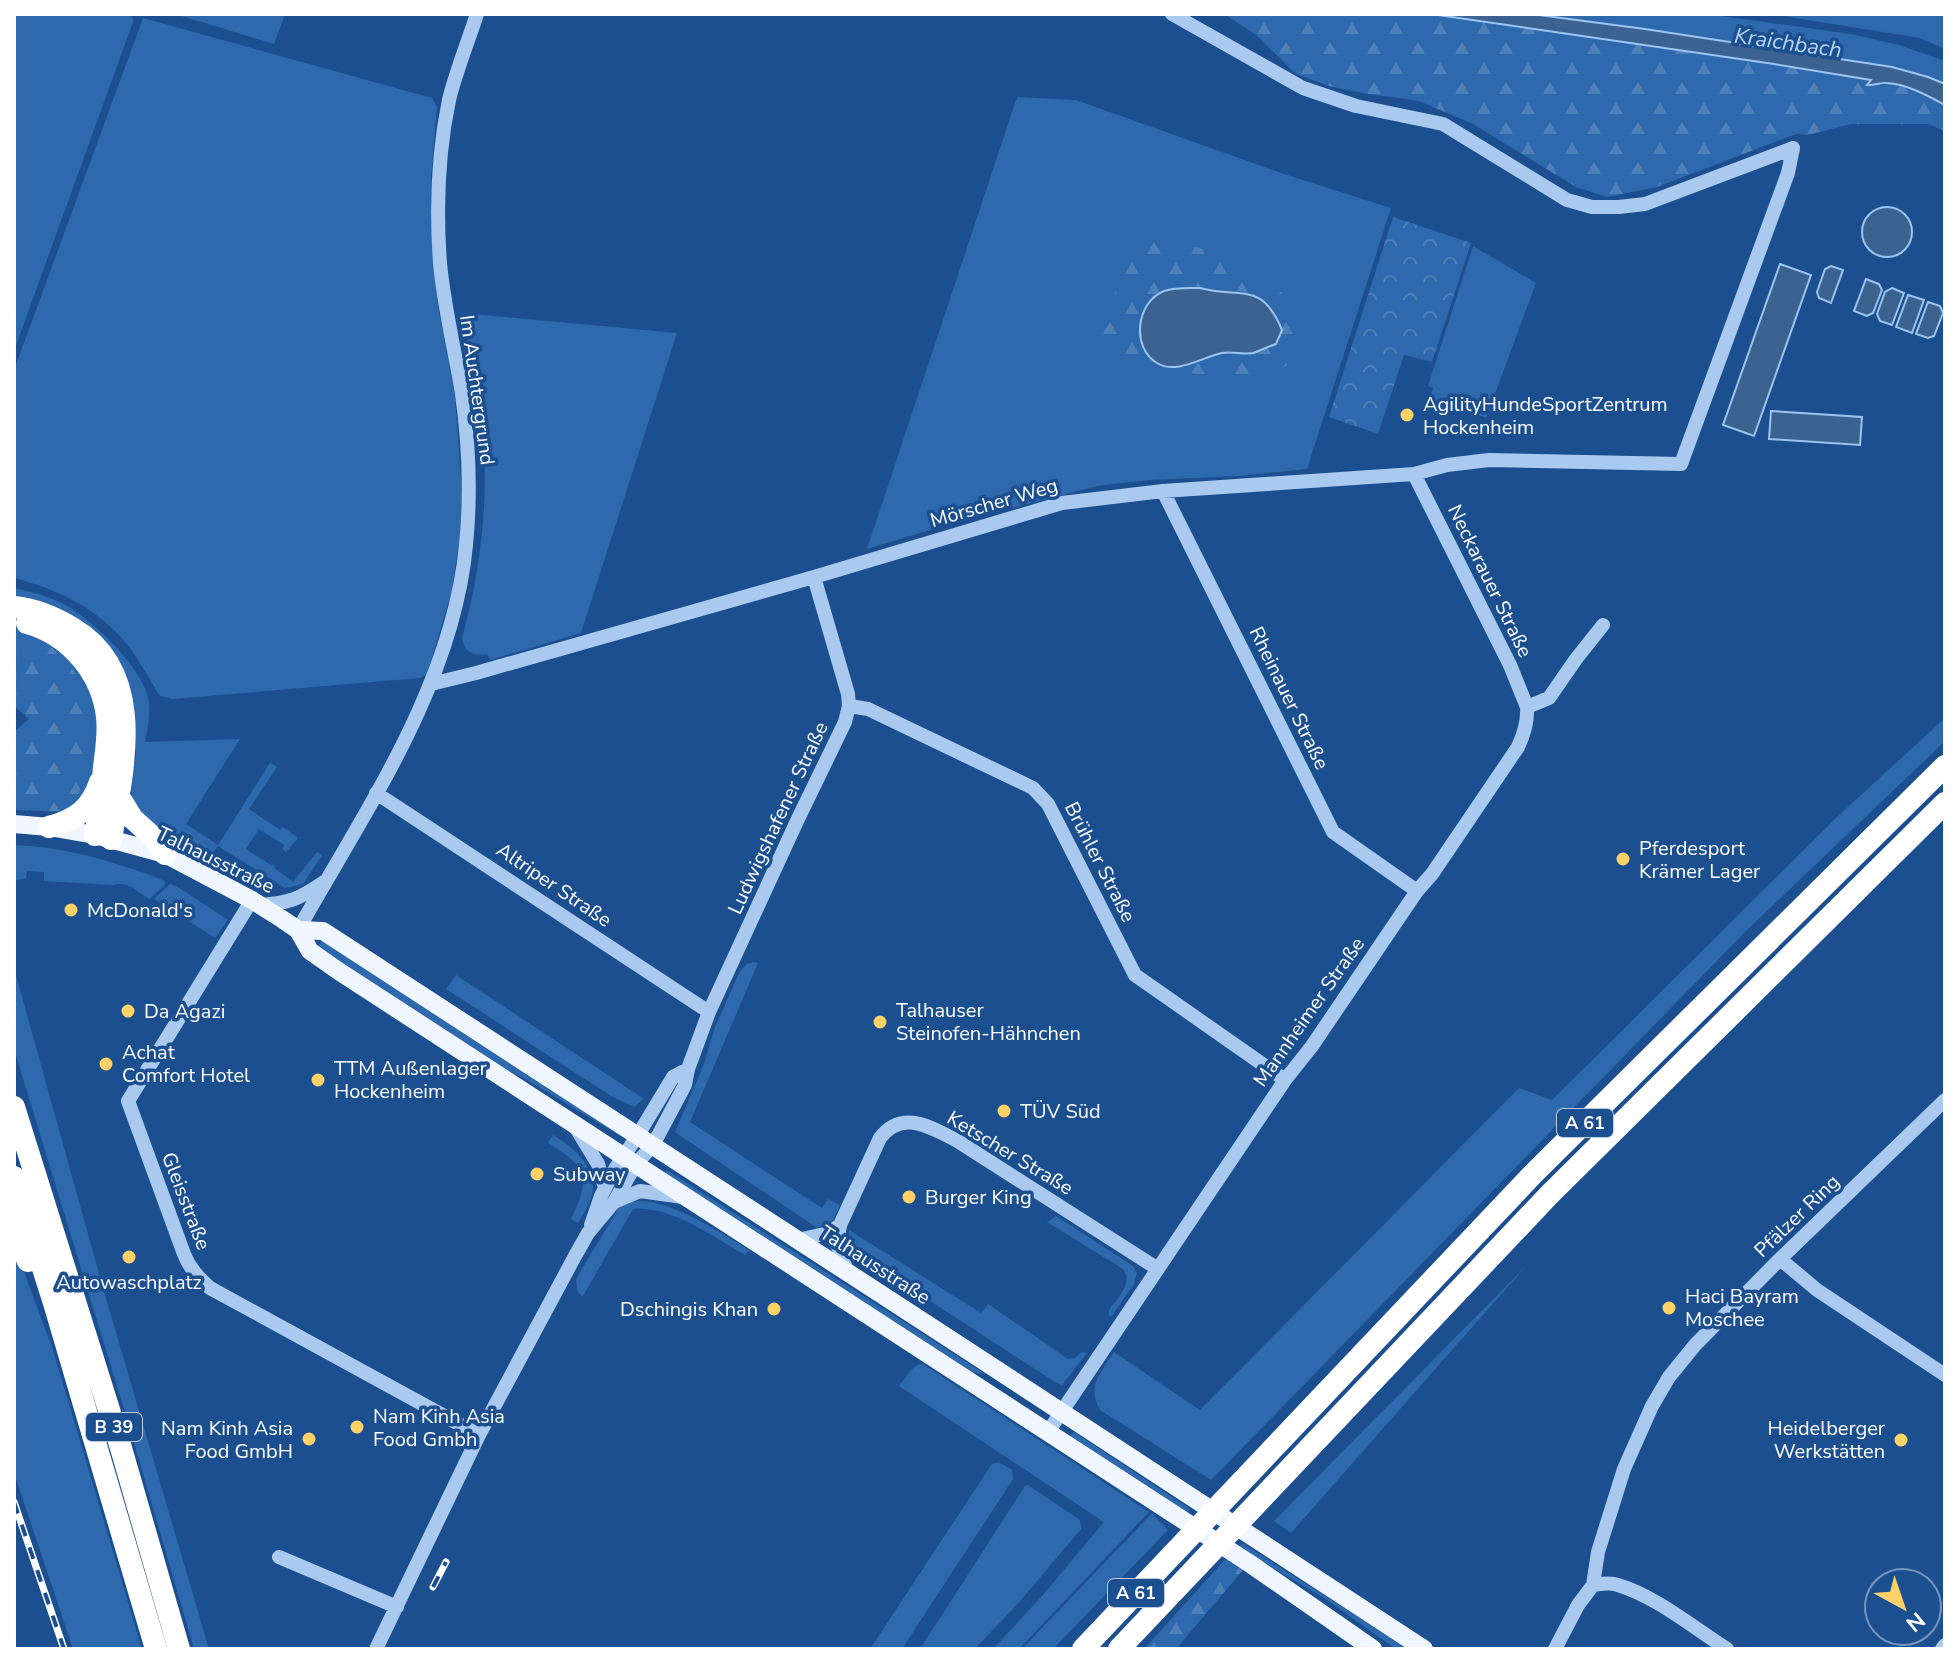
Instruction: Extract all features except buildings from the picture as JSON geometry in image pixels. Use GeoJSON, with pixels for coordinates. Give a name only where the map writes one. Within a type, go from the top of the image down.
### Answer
{"type":"FeatureCollection","features":[{"type":"Feature","properties":{"kind":"highway"},"geometry":{"type":"LineString","coordinates":[[14,607],[40,612],[82,634],[103,655],[121,694],[126,733],[118,795],[103,837]]}},
{"type":"Feature","properties":{"kind":"highway"},"geometry":{"type":"LineString","coordinates":[[14,622],[30,624],[62,639],[85,661],[95,677],[107,718],[103,837]]}},
{"type":"Feature","properties":{"kind":"highway","name":"A 61"},"geometry":{"type":"LineString","coordinates":[[1083,1649],[1533,1174],[1945,766]]}},
{"type":"Feature","properties":{"kind":"highway"},"geometry":{"type":"LineString","coordinates":[[49,827],[69,822],[83,811],[95,797],[104,770]]}},
{"type":"Feature","properties":{"kind":"highway"},"geometry":{"type":"LineString","coordinates":[[118,795],[132,818],[155,839],[165,854]]}},
{"type":"Feature","properties":{"kind":"highway","name":"A 61"},"geometry":{"type":"LineString","coordinates":[[1119,1649],[1549,1195],[1945,803]]}},
{"type":"Feature","properties":{"kind":"highway","name":"B 39"},"geometry":{"type":"LineString","coordinates":[[14,1107],[117,1435],[179,1649]]}},
{"type":"Feature","properties":{"kind":"highway","name":"B 39"},"geometry":{"type":"LineString","coordinates":[[14,1177],[156,1649]]}},
{"type":"Feature","properties":{"kind":"highway","name":"B 39"},"geometry":{"type":"LineString","coordinates":[[14,1229],[28,1262],[54,1303]]}},
{"type":"Feature","properties":{"kind":"main road","name":"Talhausstraße"},"geometry":{"type":"LineString","coordinates":[[14,824],[103,837],[165,854],[256,902],[298,930],[310,951],[1274,1579],[1373,1649]]}},
{"type":"Feature","properties":{"kind":"main road","name":"Talhausstraße"},"geometry":{"type":"LineString","coordinates":[[298,930],[323,931],[1424,1649]]}},
{"type":"Feature","properties":{"kind":"street","name":"Im Auchtergrund"},"geometry":{"type":"LineString","coordinates":[[298,930],[412,726],[431,684],[461,578],[469,498],[468,453],[462,397],[445,304],[438,224],[442,144],[450,98],[477,14]]}},
{"type":"Feature","properties":{"kind":"street","name":"Mörscher Weg"},"geometry":{"type":"LineString","coordinates":[[431,684],[814,577],[1062,503],[1163,491],[1414,474],[1447,465],[1489,460],[1681,464],[1788,173],[1793,148],[1645,204],[1592,207],[1567,200],[1443,124],[1356,106],[1303,88],[1172,14]]}},
{"type":"Feature","properties":{"kind":"street","name":"Neckarauer Straße"},"geometry":{"type":"LineString","coordinates":[[1414,474],[1510,665],[1527,707]]}},
{"type":"Feature","properties":{"kind":"street","name":"Rheinauer Straße"},"geometry":{"type":"LineString","coordinates":[[1163,491],[1333,832],[1417,891]]}},
{"type":"Feature","properties":{"kind":"street","name":"Ludwigshafener Straße"},"geometry":{"type":"LineString","coordinates":[[630,1160],[685,1085],[709,1012],[845,722],[848,694],[814,577]]}},
{"type":"Feature","properties":{"kind":"street"},"geometry":{"type":"LineString","coordinates":[[1527,707],[1549,698],[1603,625]]}},
{"type":"Feature","properties":{"kind":"street","name":"Brühler Straße"},"geometry":{"type":"LineString","coordinates":[[849,706],[868,709],[1039,793],[1048,804],[1135,975],[1285,1080]]}},
{"type":"Feature","properties":{"kind":"street","name":"Mannheimer Straße"},"geometry":{"type":"LineString","coordinates":[[1048,1432],[1285,1080],[1312,1046],[1518,747],[1528,716],[1527,707]]}},
{"type":"Feature","properties":{"kind":"street","name":"Altriper Straße"},"geometry":{"type":"LineString","coordinates":[[376,793],[709,1012]]}},
{"type":"Feature","properties":{"kind":"street"},"geometry":{"type":"LineString","coordinates":[[256,902],[277,904],[301,898],[327,879]]}},
{"type":"Feature","properties":{"kind":"street","name":"Gleisstraße"},"geometry":{"type":"LineString","coordinates":[[256,902],[216,959],[128,1101],[189,1266],[210,1288],[479,1435]]}},
{"type":"Feature","properties":{"kind":"street","name":"Pfälzer Ring"},"geometry":{"type":"LineString","coordinates":[[1593,1585],[1598,1552],[1624,1469],[1652,1406],[1669,1377],[1695,1345],[1780,1259],[1945,1100]]}},
{"type":"Feature","properties":{"kind":"street","name":"Ketscher Straße"},"geometry":{"type":"LineString","coordinates":[[840,1225],[880,1138],[886,1130],[901,1122],[916,1123],[956,1140],[1158,1269]]}},
{"type":"Feature","properties":{"kind":"street"},"geometry":{"type":"LineString","coordinates":[[574,1124],[598,1164],[605,1188]]}},
{"type":"Feature","properties":{"kind":"street"},"geometry":{"type":"LineString","coordinates":[[588,1233],[614,1202],[630,1160]]}},
{"type":"Feature","properties":{"kind":"street"},"geometry":{"type":"LineString","coordinates":[[376,1649],[479,1435],[588,1233],[605,1188],[615,1169],[630,1160]]}},
{"type":"Feature","properties":{"kind":"street"},"geometry":{"type":"LineString","coordinates":[[614,1202],[640,1191],[688,1198]]}},
{"type":"Feature","properties":{"kind":"street"},"geometry":{"type":"LineString","coordinates":[[797,1240],[829,1233],[840,1225]]}},
{"type":"Feature","properties":{"kind":"street"},"geometry":{"type":"LineString","coordinates":[[840,1225],[837,1244],[847,1272]]}},
{"type":"Feature","properties":{"kind":"street"},"geometry":{"type":"LineString","coordinates":[[1780,1259],[1817,1290],[1945,1375]]}},
{"type":"Feature","properties":{"kind":"street"},"geometry":{"type":"LineString","coordinates":[[279,1557],[397,1607]]}},
{"type":"Feature","properties":{"kind":"street"},"geometry":{"type":"LineString","coordinates":[[1555,1649],[1578,1605],[1593,1585],[1607,1583],[1643,1596],[1727,1649]]}},
{"type":"Feature","properties":{"kind":"green space"},"geometry":{"type":"Polygon","coordinates":[[[17,14],[132,14],[133,22],[14,351],[14,23],[17,14]]]}},
{"type":"Feature","properties":{"kind":"green space"},"geometry":{"type":"Polygon","coordinates":[[[175,14],[285,14],[274,44],[175,14]]]}},
{"type":"Feature","properties":{"kind":"green space"},"geometry":{"type":"Polygon","coordinates":[[[1224,14],[1431,14],[1873,80],[1868,85],[1895,84],[1945,105],[1945,131],[1928,124],[1851,124],[1808,135],[1796,134],[1657,187],[1607,197],[1576,187],[1473,124],[1419,101],[1329,86],[1296,74],[1256,35],[1224,14]]]}},
{"type":"Feature","properties":{"kind":"green space"},"geometry":{"type":"Polygon","coordinates":[[[1531,14],[1707,14],[1851,34],[1899,45],[1945,61],[1945,84],[1892,67],[1531,14]]]}},
{"type":"Feature","properties":{"kind":"green space"},"geometry":{"type":"Polygon","coordinates":[[[1771,14],[1945,14],[1945,49],[1920,38],[1771,14]]]}},
{"type":"Feature","properties":{"kind":"green space"},"geometry":{"type":"Polygon","coordinates":[[[143,18],[432,98],[437,107],[431,177],[432,254],[455,397],[462,494],[460,538],[451,594],[426,675],[420,678],[173,699],[160,696],[129,647],[107,623],[70,598],[14,578],[14,370],[143,18]]]}},
{"type":"Feature","properties":{"kind":"green space"},"geometry":{"type":"Polygon","coordinates":[[[1017,97],[1076,100],[1281,173],[1391,208],[1307,469],[1097,486],[867,549],[1017,97]]]}},
{"type":"Feature","properties":{"kind":"green space"},"geometry":{"type":"Polygon","coordinates":[[[1393,217],[1471,243],[1432,362],[1404,355],[1378,434],[1329,417],[1393,217]]]}},
{"type":"Feature","properties":{"kind":"green space"},"geometry":{"type":"Polygon","coordinates":[[[1146,229],[1236,263],[1269,282],[1306,322],[1305,346],[1300,355],[1282,368],[1247,376],[1209,376],[1164,367],[1197,364],[1224,354],[1252,354],[1276,344],[1282,331],[1264,301],[1242,291],[1218,291],[1204,287],[1164,290],[1144,310],[1140,334],[1145,349],[1155,363],[1090,344],[1146,229]]]}},
{"type":"Feature","properties":{"kind":"green space"},"geometry":{"type":"Polygon","coordinates":[[[1473,246],[1536,283],[1486,418],[1430,398],[1433,388],[1428,386],[1473,246]]]}},
{"type":"Feature","properties":{"kind":"green space"},"geometry":{"type":"Polygon","coordinates":[[[462,313],[677,333],[581,633],[490,660],[487,654],[478,655],[468,650],[462,638],[482,535],[485,481],[480,414],[462,313]]]}},
{"type":"Feature","properties":{"kind":"green space"},"geometry":{"type":"Polygon","coordinates":[[[14,588],[51,598],[74,610],[123,655],[147,693],[149,711],[145,742],[240,739],[186,824],[218,845],[270,763],[277,767],[249,809],[298,838],[286,852],[284,845],[259,829],[246,849],[275,866],[293,882],[317,852],[322,855],[303,884],[285,888],[218,846],[212,854],[155,829],[134,803],[130,786],[136,755],[135,713],[128,685],[14,602],[14,588]]]}},
{"type":"Feature","properties":{"kind":"green space"},"geometry":{"type":"Polygon","coordinates":[[[14,628],[30,630],[53,640],[95,693],[100,736],[89,790],[70,812],[89,772],[92,717],[87,692],[22,649],[19,683],[14,688],[14,628]]]}},
{"type":"Feature","properties":{"kind":"green space"},"geometry":{"type":"Polygon","coordinates":[[[37,643],[52,648],[74,671],[87,692],[92,717],[89,772],[70,812],[14,810],[14,732],[29,719],[14,706],[14,688],[19,683],[22,649],[37,643]]]}},
{"type":"Feature","properties":{"kind":"green space"},"geometry":{"type":"Polygon","coordinates":[[[1945,718],[1945,741],[1745,932],[1211,1480],[1100,1410],[1094,1394],[1095,1387],[1114,1352],[1200,1410],[1519,1088],[1552,1100],[1838,816],[1945,718]]]}},
{"type":"Feature","properties":{"kind":"green space"},"geometry":{"type":"Polygon","coordinates":[[[14,845],[52,849],[110,862],[165,881],[165,885],[149,899],[123,884],[44,881],[44,872],[27,871],[26,878],[14,881],[14,845]]]}},
{"type":"Feature","properties":{"kind":"green space"},"geometry":{"type":"Polygon","coordinates":[[[170,884],[228,920],[215,938],[154,899],[170,884]]]}},
{"type":"Feature","properties":{"kind":"green space"},"geometry":{"type":"Polygon","coordinates":[[[322,940],[624,1138],[525,1079],[479,1056],[316,949],[322,940]]]}},
{"type":"Feature","properties":{"kind":"green space"},"geometry":{"type":"Polygon","coordinates":[[[754,962],[758,963],[690,1122],[822,1208],[828,1199],[840,1205],[833,1220],[817,1228],[675,1132],[740,971],[754,962]]]}},
{"type":"Feature","properties":{"kind":"green space"},"geometry":{"type":"Polygon","coordinates":[[[14,968],[105,1295],[209,1649],[194,1649],[14,1049],[14,968]]]}},
{"type":"Feature","properties":{"kind":"green space"},"geometry":{"type":"Polygon","coordinates":[[[456,975],[644,1099],[634,1107],[611,1096],[446,989],[456,975]]]}},
{"type":"Feature","properties":{"kind":"green space"},"geometry":{"type":"Polygon","coordinates":[[[553,1135],[576,1152],[591,1175],[591,1198],[578,1223],[571,1219],[581,1193],[582,1175],[571,1159],[548,1143],[553,1135]]]}},
{"type":"Feature","properties":{"kind":"green space"},"geometry":{"type":"Polygon","coordinates":[[[667,1170],[985,1374],[971,1372],[664,1174],[667,1170]]]}},
{"type":"Feature","properties":{"kind":"green space"},"geometry":{"type":"Polygon","coordinates":[[[635,1201],[664,1205],[679,1211],[749,1250],[745,1255],[677,1217],[647,1209],[633,1209],[581,1296],[576,1279],[618,1209],[635,1201]]]}},
{"type":"Feature","properties":{"kind":"green space"},"geometry":{"type":"Polygon","coordinates":[[[1056,1216],[1133,1266],[1137,1273],[1134,1284],[1111,1317],[1109,1310],[1126,1285],[1126,1274],[1123,1269],[1047,1222],[1056,1216]]]}},
{"type":"Feature","properties":{"kind":"green space"},"geometry":{"type":"Polygon","coordinates":[[[849,1230],[981,1313],[988,1304],[1068,1359],[1082,1352],[1087,1353],[1062,1385],[1055,1382],[848,1248],[849,1230]]]}},
{"type":"Feature","properties":{"kind":"green space"},"geometry":{"type":"Polygon","coordinates":[[[14,1245],[52,1347],[142,1649],[73,1649],[14,1473],[14,1245]]]}},
{"type":"Feature","properties":{"kind":"green space"},"geometry":{"type":"Polygon","coordinates":[[[1526,1266],[1291,1533],[1274,1521],[1526,1266]]]}},
{"type":"Feature","properties":{"kind":"green space"},"geometry":{"type":"Polygon","coordinates":[[[919,1364],[1149,1512],[1019,1649],[993,1649],[1104,1522],[899,1386],[919,1364]]]}},
{"type":"Feature","properties":{"kind":"green space"},"geometry":{"type":"Polygon","coordinates":[[[1074,1432],[1190,1509],[1185,1514],[1070,1436],[1074,1432]]]}},
{"type":"Feature","properties":{"kind":"green space"},"geometry":{"type":"Polygon","coordinates":[[[999,1462],[1012,1470],[1013,1479],[902,1649],[870,1649],[992,1464],[999,1462]]]}},
{"type":"Feature","properties":{"kind":"green space"},"geometry":{"type":"Polygon","coordinates":[[[1028,1485],[1080,1520],[1081,1529],[975,1649],[920,1649],[1025,1486],[1028,1485]]]}},
{"type":"Feature","properties":{"kind":"green space"},"geometry":{"type":"Polygon","coordinates":[[[1152,1513],[1168,1530],[1053,1649],[1022,1649],[1152,1513]]]}},
{"type":"Feature","properties":{"kind":"green space"},"geometry":{"type":"Polygon","coordinates":[[[1242,1543],[1408,1649],[1396,1649],[1324,1598],[1238,1548],[1242,1543]]]}},
{"type":"Feature","properties":{"kind":"green space"},"geometry":{"type":"Polygon","coordinates":[[[1232,1552],[1249,1563],[1176,1649],[1144,1649],[1232,1552]]]}},
{"type":"Feature","properties":{"kind":"shaded area"},"geometry":{"type":"Polygon","coordinates":[[[1431,14],[1531,14],[1892,67],[1945,84],[1945,105],[1895,84],[1867,85],[1871,80],[1431,14]]]}},
{"type":"Feature","properties":{"kind":"shaded area"},"geometry":{"type":"Polygon","coordinates":[[[1887,207],[1905,214],[1912,232],[1905,250],[1887,257],[1869,250],[1862,232],[1869,214],[1887,207]]]}},
{"type":"Feature","properties":{"kind":"shaded area"},"geometry":{"type":"Polygon","coordinates":[[[1780,264],[1811,275],[1754,436],[1723,425],[1780,264]]]}},
{"type":"Feature","properties":{"kind":"shaded area"},"geometry":{"type":"Polygon","coordinates":[[[1831,266],[1843,270],[1831,303],[1819,298],[1817,292],[1825,269],[1831,266]]]}},
{"type":"Feature","properties":{"kind":"shaded area"},"geometry":{"type":"Polygon","coordinates":[[[1866,279],[1879,284],[1882,290],[1873,313],[1867,316],[1854,311],[1866,279]]]}},
{"type":"Feature","properties":{"kind":"shaded area"},"geometry":{"type":"Polygon","coordinates":[[[1200,288],[1258,298],[1274,314],[1282,330],[1276,344],[1253,353],[1222,353],[1181,366],[1157,363],[1143,347],[1140,337],[1147,305],[1164,291],[1200,288]]]}},
{"type":"Feature","properties":{"kind":"shaded area"},"geometry":{"type":"Polygon","coordinates":[[[1892,288],[1904,293],[1892,325],[1880,321],[1877,314],[1885,292],[1892,288]]]}},
{"type":"Feature","properties":{"kind":"shaded area"},"geometry":{"type":"Polygon","coordinates":[[[1908,295],[1924,300],[1912,333],[1896,327],[1908,295]]]}},
{"type":"Feature","properties":{"kind":"shaded area"},"geometry":{"type":"Polygon","coordinates":[[[1928,302],[1940,306],[1943,313],[1934,336],[1928,338],[1916,334],[1928,302]]]}},
{"type":"Feature","properties":{"kind":"shaded area"},"geometry":{"type":"Polygon","coordinates":[[[1771,411],[1862,417],[1860,445],[1769,439],[1771,411]]]}},
{"type":"Feature","properties":{"kind":"railway"},"geometry":{"type":"LineString","coordinates":[[14,1502],[64,1649]]}},
{"type":"Feature","properties":{"kind":"railway"},"geometry":{"type":"LineString","coordinates":[[433,1587],[446,1562]]}},
{"type":"Feature","properties":{"kind":"place","name":"AgilityHundeSportZentrum Hockenheim"},"geometry":{"type":"Point","coordinates":[1407,415]}},
{"type":"Feature","properties":{"kind":"place","name":"Pferdesport Krämer Lager"},"geometry":{"type":"Point","coordinates":[1623,859]}},
{"type":"Feature","properties":{"kind":"place","name":"McDonald's"},"geometry":{"type":"Point","coordinates":[71,910]}},
{"type":"Feature","properties":{"kind":"place","name":"Da Agazi"},"geometry":{"type":"Point","coordinates":[128,1011]}},
{"type":"Feature","properties":{"kind":"place","name":"Talhauser Steinofen-Hähnchen"},"geometry":{"type":"Point","coordinates":[880,1022]}},
{"type":"Feature","properties":{"kind":"place","name":"Achat Comfort Hotel"},"geometry":{"type":"Point","coordinates":[106,1064]}},
{"type":"Feature","properties":{"kind":"place","name":"TTM Außenlager Hockenheim"},"geometry":{"type":"Point","coordinates":[318,1080]}},
{"type":"Feature","properties":{"kind":"place","name":"TÜV Süd"},"geometry":{"type":"Point","coordinates":[1004,1111]}},
{"type":"Feature","properties":{"kind":"place","name":"Subway"},"geometry":{"type":"Point","coordinates":[537,1174]}},
{"type":"Feature","properties":{"kind":"place","name":"Burger King"},"geometry":{"type":"Point","coordinates":[909,1197]}},
{"type":"Feature","properties":{"kind":"place","name":"Autowaschplatz"},"geometry":{"type":"Point","coordinates":[129,1257]}},
{"type":"Feature","properties":{"kind":"place","name":"Haci Bayram Moschee"},"geometry":{"type":"Point","coordinates":[1669,1308]}},
{"type":"Feature","properties":{"kind":"place","name":"Dschingis Khan"},"geometry":{"type":"Point","coordinates":[774,1309]}},
{"type":"Feature","properties":{"kind":"place","name":"Nam Kinh Asia Food Gmbh"},"geometry":{"type":"Point","coordinates":[357,1427]}},
{"type":"Feature","properties":{"kind":"place","name":"Nam Kinh Asia Food GmbH"},"geometry":{"type":"Point","coordinates":[309,1439]}},
{"type":"Feature","properties":{"kind":"place","name":"Heidelberger Werkstätten"},"geometry":{"type":"Point","coordinates":[1901,1440]}},
{"type":"Feature","properties":{"kind":"water label","name":"Kraichbach"},"geometry":{"type":"Point","coordinates":[1788,43]}}]}
